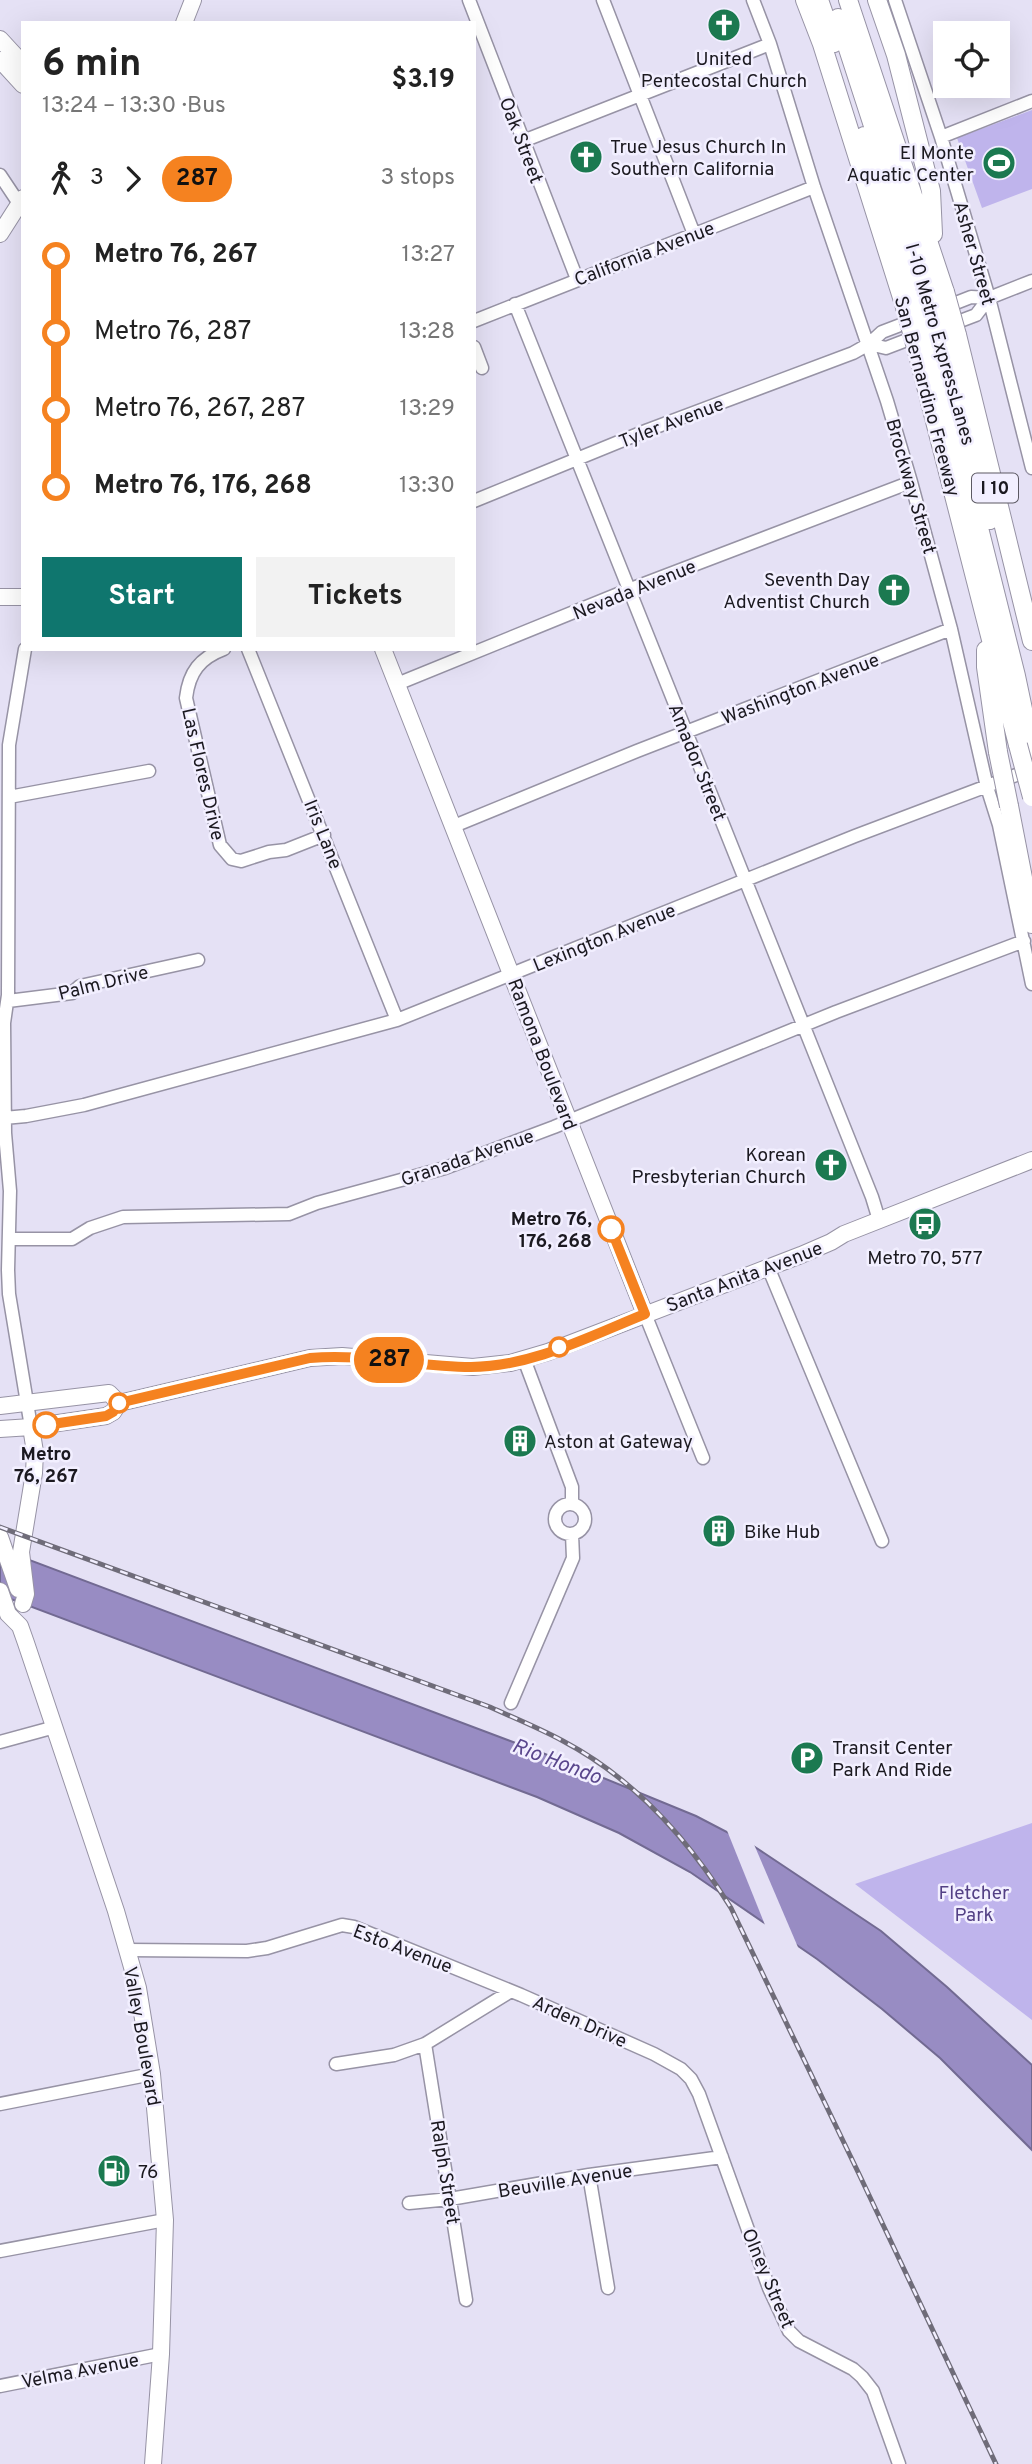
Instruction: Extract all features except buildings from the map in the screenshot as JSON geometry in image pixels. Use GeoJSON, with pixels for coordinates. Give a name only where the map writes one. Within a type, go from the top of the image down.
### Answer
{"type":"FeatureCollection","features":[{"type":"Feature","properties":{"kind":"highway","name":"San Bernardino Freeway"},"geometry":{"type":"LineString","coordinates":[[805,0],[924,300],[1032,642]]}},
{"type":"Feature","properties":{"kind":"highway","name":"I-10 Metro ExpressLanes"},"geometry":{"type":"LineString","coordinates":[[819,0],[924,300]]}},
{"type":"Feature","properties":{"kind":"highway","name":"I-10 Metro ExpressLanes"},"geometry":{"type":"LineString","coordinates":[[831,0],[924,300]]}},
{"type":"Feature","properties":{"kind":"highway","name":"San Bernardino Freeway"},"geometry":{"type":"LineString","coordinates":[[848,0],[934,256],[924,300],[936,343],[988,629],[1026,746],[1032,798]]}},
{"type":"Feature","properties":{"kind":"highway"},"geometry":{"type":"LineString","coordinates":[[877,0],[901,75],[931,191],[934,256]]}},
{"type":"Feature","properties":{"kind":"highway","name":"I-10 Metro ExpressLanes"},"geometry":{"type":"LineString","coordinates":[[936,343],[985,499],[1032,693]]}},
{"type":"Feature","properties":{"kind":"highway","name":"I-10 Metro ExpressLanes"},"geometry":{"type":"LineString","coordinates":[[936,343],[1016,676],[1026,746]]}},
{"type":"Feature","properties":{"kind":"highway"},"geometry":{"type":"LineString","coordinates":[[988,629],[986,667],[998,752],[1032,924]]}},
{"type":"Feature","properties":{"kind":"main road"},"geometry":{"type":"LineString","coordinates":[[185,21],[193,0]]}},
{"type":"Feature","properties":{"kind":"main road"},"geometry":{"type":"LineString","coordinates":[[0,39],[21,62]]}},
{"type":"Feature","properties":{"kind":"main road"},"geometry":{"type":"LineString","coordinates":[[0,60],[21,83]]}},
{"type":"Feature","properties":{"kind":"main road"},"geometry":{"type":"LineString","coordinates":[[4,229],[21,206]]}},
{"type":"Feature","properties":{"kind":"main road"},"geometry":{"type":"LineString","coordinates":[[0,597],[21,597]]}},
{"type":"Feature","properties":{"kind":"main road","name":"Ramona Boulevard"},"geometry":{"type":"LineString","coordinates":[[384,651],[645,1314]]}},
{"type":"Feature","properties":{"kind":"main road","name":"Santa Anita Avenue"},"geometry":{"type":"LineString","coordinates":[[0,1429],[106,1416],[113,1412],[119,1403],[310,1358],[342,1356],[473,1367],[524,1359],[801,1255],[844,1234],[1032,1160]]}},
{"type":"Feature","properties":{"kind":"main road","name":"Santa Anita Avenue"},"geometry":{"type":"LineString","coordinates":[[0,1406],[109,1393],[119,1403]]}},
{"type":"Feature","properties":{"kind":"main road"},"geometry":{"type":"LineString","coordinates":[[23,1604],[26,1594],[21,1552],[34,1473],[32,1427]]}},
{"type":"Feature","properties":{"kind":"main road","name":"Valley Boulevard"},"geometry":{"type":"LineString","coordinates":[[0,1537],[23,1604],[20,1626]]}},
{"type":"Feature","properties":{"kind":"main road","name":"Valley Boulevard"},"geometry":{"type":"LineString","coordinates":[[0,1591],[8,1614],[20,1626],[114,1902],[138,1988],[152,2074],[165,2220],[161,2354],[153,2464]]}},
{"type":"Feature","properties":{"kind":"street","name":"Oak Street"},"geometry":{"type":"LineString","coordinates":[[469,0],[577,279]]}},
{"type":"Feature","properties":{"kind":"street"},"geometry":{"type":"LineString","coordinates":[[603,0],[694,234]]}},
{"type":"Feature","properties":{"kind":"street","name":"Brockway Street"},"geometry":{"type":"LineString","coordinates":[[753,0],[869,344],[911,482],[951,629],[987,787],[999,825],[1032,984]]}},
{"type":"Feature","properties":{"kind":"street","name":"Asher Street"},"geometry":{"type":"LineString","coordinates":[[895,0],[941,137],[989,298],[1028,435],[1032,468]]}},
{"type":"Feature","properties":{"kind":"street"},"geometry":{"type":"LineString","coordinates":[[523,141],[770,44]]}},
{"type":"Feature","properties":{"kind":"street"},"geometry":{"type":"LineString","coordinates":[[941,137],[1032,101]]}},
{"type":"Feature","properties":{"kind":"street"},"geometry":{"type":"LineString","coordinates":[[0,175],[21,206]]}},
{"type":"Feature","properties":{"kind":"street","name":"California Avenue"},"geometry":{"type":"LineString","coordinates":[[476,320],[814,187]]}},
{"type":"Feature","properties":{"kind":"street","name":"Tyler Avenue"},"geometry":{"type":"LineString","coordinates":[[476,500],[803,370],[853,353],[883,332],[971,297],[989,298],[1032,281]]}},
{"type":"Feature","properties":{"kind":"street","name":"Tyler Avenue"},"geometry":{"type":"LineString","coordinates":[[869,344],[886,348],[976,315],[989,298]]}},
{"type":"Feature","properties":{"kind":"street","name":"Amador Street"},"geometry":{"type":"LineString","coordinates":[[515,304],[873,1197],[879,1220]]}},
{"type":"Feature","properties":{"kind":"street"},"geometry":{"type":"LineString","coordinates":[[476,352],[482,368]]}},
{"type":"Feature","properties":{"kind":"street","name":"Nevada Avenue"},"geometry":{"type":"LineString","coordinates":[[397,684],[628,590],[911,482]]}},
{"type":"Feature","properties":{"kind":"street","name":"Washington Avenue"},"geometry":{"type":"LineString","coordinates":[[454,826],[951,629]]}},
{"type":"Feature","properties":{"kind":"street"},"geometry":{"type":"LineString","coordinates":[[25,651],[5,737],[9,797],[4,911],[4,1118],[10,1191],[10,1239],[4,1270],[32,1427]]}},
{"type":"Feature","properties":{"kind":"street","name":"Las Flores Drive"},"geometry":{"type":"LineString","coordinates":[[218,651],[201,662],[188,683],[186,698],[220,845],[232,859],[241,861],[286,850],[324,835]]}},
{"type":"Feature","properties":{"kind":"street","name":"Iris Lane"},"geometry":{"type":"LineString","coordinates":[[249,651],[397,1020]]}},
{"type":"Feature","properties":{"kind":"street","name":"Lexington Avenue"},"geometry":{"type":"LineString","coordinates":[[4,1118],[65,1110],[397,1020],[745,880],[1032,769]]}},
{"type":"Feature","properties":{"kind":"street"},"geometry":{"type":"LineString","coordinates":[[9,797],[149,771]]}},
{"type":"Feature","properties":{"kind":"street","name":"Granada Avenue"},"geometry":{"type":"LineString","coordinates":[[10,1239],[72,1239],[90,1228],[124,1217],[289,1214],[317,1203],[445,1168],[1024,941]]}},
{"type":"Feature","properties":{"kind":"street","name":"Palm Drive"},"geometry":{"type":"LineString","coordinates":[[4,1008],[72,993],[80,986],[198,960]]}},
{"type":"Feature","properties":{"kind":"street"},"geometry":{"type":"LineString","coordinates":[[768,1267],[882,1541]]}},
{"type":"Feature","properties":{"kind":"street","name":"Ramona Boulevard"},"geometry":{"type":"LineString","coordinates":[[645,1314],[703,1458]]}},
{"type":"Feature","properties":{"kind":"street"},"geometry":{"type":"LineString","coordinates":[[524,1359],[572,1487],[572,1504]]}},
{"type":"Feature","properties":{"kind":"street"},"geometry":{"type":"LineString","coordinates":[[572,1504],[581,1508],[585,1521],[580,1530],[572,1534],[559,1529],[555,1516],[559,1508],[572,1504]]}},
{"type":"Feature","properties":{"kind":"street"},"geometry":{"type":"LineString","coordinates":[[511,1703],[573,1558],[572,1534]]}},
{"type":"Feature","properties":{"kind":"street"},"geometry":{"type":"LineString","coordinates":[[0,1742],[55,1727]]}},
{"type":"Feature","properties":{"kind":"street","name":"Esto Avenue"},"geometry":{"type":"LineString","coordinates":[[127,1950],[247,1951],[267,1948],[342,1925],[365,1930],[511,1991]]}},
{"type":"Feature","properties":{"kind":"street","name":"Arden Drive"},"geometry":{"type":"LineString","coordinates":[[336,2064],[394,2055],[425,2044],[511,1991],[667,2060],[691,2079],[699,2094]]}},
{"type":"Feature","properties":{"kind":"street","name":"Ralph Street"},"geometry":{"type":"LineString","coordinates":[[425,2044],[466,2300]]}},
{"type":"Feature","properties":{"kind":"street"},"geometry":{"type":"LineString","coordinates":[[0,2104],[152,2074]]}},
{"type":"Feature","properties":{"kind":"street","name":"Olney Street"},"geometry":{"type":"LineString","coordinates":[[699,2094],[769,2288],[789,2331],[799,2342],[853,2369],[862,2377],[873,2391],[899,2464]]}},
{"type":"Feature","properties":{"kind":"street","name":"Beuville Avenue"},"geometry":{"type":"LineString","coordinates":[[409,2203],[722,2157]]}},
{"type":"Feature","properties":{"kind":"street"},"geometry":{"type":"LineString","coordinates":[[589,2175],[608,2288]]}},
{"type":"Feature","properties":{"kind":"street"},"geometry":{"type":"LineString","coordinates":[[0,2251],[165,2220]]}},
{"type":"Feature","properties":{"kind":"street","name":"Velma Avenue"},"geometry":{"type":"LineString","coordinates":[[0,2386],[161,2354]]}},
{"type":"Feature","properties":{"kind":"green space","name":"El Monte Aquatic Center"},"geometry":{"type":"Polygon","coordinates":[[[1032,110],[1032,189],[982,208],[957,138],[1032,110]]]}},
{"type":"Feature","properties":{"kind":"green space","name":"Fletcher Park"},"geometry":{"type":"Polygon","coordinates":[[[1032,1823],[1032,2020],[855,1884],[1032,1823]]]}},
{"type":"Feature","properties":{"kind":"water","name":"Rio Hondo"},"geometry":{"type":"Polygon","coordinates":[[[0,1549],[545,1754],[696,1816],[752,1845],[881,1931],[1032,2065],[1032,2150],[940,2058],[882,2009],[817,1959],[690,1872],[619,1833],[537,1797],[0,1595],[0,1549]]]}},
{"type":"Feature","properties":{"kind":"pier"},"geometry":{"type":"Polygon","coordinates":[[[726,1828],[753,1842],[800,1952],[767,1930],[726,1828]]]}},
{"type":"Feature","properties":{"kind":"railway"},"geometry":{"type":"LineString","coordinates":[[0,1527],[490,1707],[536,1727],[589,1756],[637,1793],[678,1835],[731,1908],[996,2464]]}},
{"type":"Feature","properties":{"kind":"bus line","name":"287"},"geometry":{"type":"LineString","coordinates":[[46,1425],[106,1416],[113,1412],[119,1403],[310,1358],[342,1356],[473,1367],[510,1363],[537,1356],[645,1314],[611,1229]]}},
{"type":"Feature","properties":{"kind":"place","name":"United Pentecostal Church"},"geometry":{"type":"Point","coordinates":[724,25]}},
{"type":"Feature","properties":{"kind":"place","name":"True Jesus Church In Southern California"},"geometry":{"type":"Point","coordinates":[586,157]}},
{"type":"Feature","properties":{"kind":"place","name":"El Monte Aquatic Center"},"geometry":{"type":"Point","coordinates":[999,163]}},
{"type":"Feature","properties":{"kind":"place","name":"Seventh Day Adventist Church"},"geometry":{"type":"Point","coordinates":[894,590]}},
{"type":"Feature","properties":{"kind":"place","name":"Korean Presbyterian Church"},"geometry":{"type":"Point","coordinates":[831,1165]}},
{"type":"Feature","properties":{"kind":"place","name":"Metro 70, 577"},"geometry":{"type":"Point","coordinates":[925,1224]}},
{"type":"Feature","properties":{"kind":"place","name":"Metro 76, 176, 268"},"geometry":{"type":"Point","coordinates":[611,1229]}},
{"type":"Feature","properties":{"kind":"place","name":"Metro 76, 267"},"geometry":{"type":"Point","coordinates":[46,1425]}},
{"type":"Feature","properties":{"kind":"place","name":"Aston at Gateway"},"geometry":{"type":"Point","coordinates":[520,1441]}},
{"type":"Feature","properties":{"kind":"place","name":"Bike Hub"},"geometry":{"type":"Point","coordinates":[719,1531]}},
{"type":"Feature","properties":{"kind":"place","name":"Transit Center Park And Ride"},"geometry":{"type":"Point","coordinates":[807,1758]}},
{"type":"Feature","properties":{"kind":"place","name":"76"},"geometry":{"type":"Point","coordinates":[114,2171]}}]}
